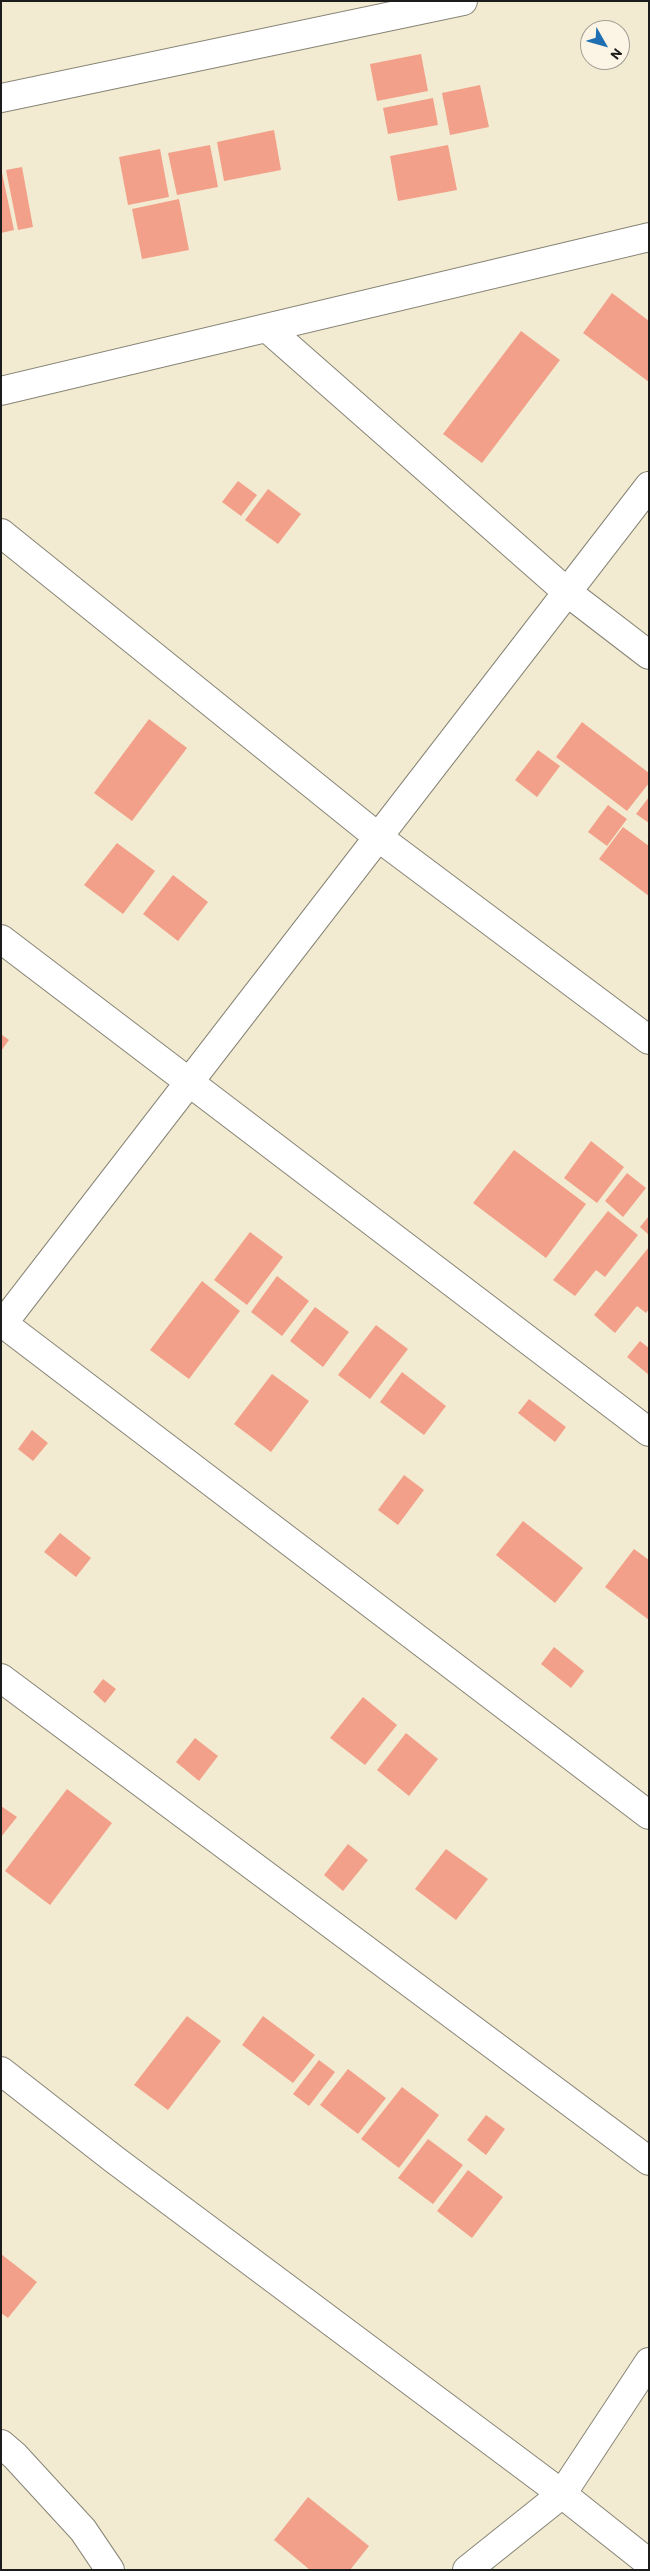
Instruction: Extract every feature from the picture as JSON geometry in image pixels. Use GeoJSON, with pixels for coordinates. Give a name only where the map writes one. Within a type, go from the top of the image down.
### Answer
{"type":"FeatureCollection","features":[{"type":"Feature","properties":{"kind":"street"},"geometry":{"type":"LineString","coordinates":[[1,98],[395,8],[462,1]]}},
{"type":"Feature","properties":{"kind":"street"},"geometry":{"type":"LineString","coordinates":[[1,391],[649,237]]}},
{"type":"Feature","properties":{"kind":"street"},"geometry":{"type":"LineString","coordinates":[[267,328],[567,592],[649,655]]}},
{"type":"Feature","properties":{"kind":"street"},"geometry":{"type":"LineString","coordinates":[[649,486],[2,1324],[649,1815]]}},
{"type":"Feature","properties":{"kind":"street"},"geometry":{"type":"LineString","coordinates":[[1,533],[378,838],[649,1040]]}},
{"type":"Feature","properties":{"kind":"street"},"geometry":{"type":"LineString","coordinates":[[1,939],[649,1432]]}},
{"type":"Feature","properties":{"kind":"street"},"geometry":{"type":"LineString","coordinates":[[1,1678],[649,2162]]}},
{"type":"Feature","properties":{"kind":"street"},"geometry":{"type":"LineString","coordinates":[[1,2070],[115,2160],[562,2494],[649,2563]]}},
{"type":"Feature","properties":{"kind":"street"},"geometry":{"type":"LineString","coordinates":[[468,2570],[562,2494],[649,2362]]}},
{"type":"Feature","properties":{"kind":"street"},"geometry":{"type":"LineString","coordinates":[[1,2444],[15,2456],[83,2530],[110,2570]]}},
{"type":"Feature","properties":{"kind":"building"},"geometry":{"type":"Polygon","coordinates":[[[421,54],[428,91],[377,101],[370,64],[421,54]]]}},
{"type":"Feature","properties":{"kind":"building"},"geometry":{"type":"Polygon","coordinates":[[[480,85],[489,127],[450,135],[442,93],[480,85]]]}},
{"type":"Feature","properties":{"kind":"building"},"geometry":{"type":"Polygon","coordinates":[[[433,98],[438,125],[388,134],[383,108],[433,98]]]}},
{"type":"Feature","properties":{"kind":"building"},"geometry":{"type":"Polygon","coordinates":[[[274,130],[281,170],[224,181],[217,142],[274,130]]]}},
{"type":"Feature","properties":{"kind":"building"},"geometry":{"type":"Polygon","coordinates":[[[210,145],[218,187],[177,195],[168,153],[210,145]]]}},
{"type":"Feature","properties":{"kind":"building"},"geometry":{"type":"Polygon","coordinates":[[[448,145],[457,190],[398,201],[390,156],[448,145]]]}},
{"type":"Feature","properties":{"kind":"building"},"geometry":{"type":"Polygon","coordinates":[[[160,149],[169,197],[128,205],[119,157],[160,149]]]}},
{"type":"Feature","properties":{"kind":"building"},"geometry":{"type":"Polygon","coordinates":[[[22,167],[33,227],[18,230],[6,170],[22,167]]]}},
{"type":"Feature","properties":{"kind":"building"},"geometry":{"type":"Polygon","coordinates":[[[1,168],[14,230],[1,233],[1,168]]]}},
{"type":"Feature","properties":{"kind":"building"},"geometry":{"type":"Polygon","coordinates":[[[179,199],[189,250],[142,259],[132,209],[179,199]]]}},
{"type":"Feature","properties":{"kind":"building"},"geometry":{"type":"Polygon","coordinates":[[[612,293],[649,321],[649,382],[583,333],[612,293]]]}},
{"type":"Feature","properties":{"kind":"building"},"geometry":{"type":"Polygon","coordinates":[[[521,331],[560,360],[482,463],[443,434],[521,331]]]}},
{"type":"Feature","properties":{"kind":"building"},"geometry":{"type":"Polygon","coordinates":[[[238,481],[257,495],[241,516],[222,502],[238,481]]]}},
{"type":"Feature","properties":{"kind":"building"},"geometry":{"type":"Polygon","coordinates":[[[268,489],[301,514],[278,544],[245,520],[268,489]]]}},
{"type":"Feature","properties":{"kind":"building"},"geometry":{"type":"Polygon","coordinates":[[[149,719],[187,748],[132,821],[94,793],[149,719]]]}},
{"type":"Feature","properties":{"kind":"building"},"geometry":{"type":"Polygon","coordinates":[[[582,722],[649,773],[649,783],[627,811],[556,757],[582,722]]]}},
{"type":"Feature","properties":{"kind":"building"},"geometry":{"type":"Polygon","coordinates":[[[538,750],[560,766],[537,797],[515,780],[538,750]]]}},
{"type":"Feature","properties":{"kind":"building"},"geometry":{"type":"Polygon","coordinates":[[[649,797],[649,823],[636,814],[649,797]]]}},
{"type":"Feature","properties":{"kind":"building"},"geometry":{"type":"Polygon","coordinates":[[[608,805],[627,819],[607,846],[588,832],[608,805]]]}},
{"type":"Feature","properties":{"kind":"building"},"geometry":{"type":"Polygon","coordinates":[[[623,827],[649,846],[649,896],[599,859],[623,827]]]}},
{"type":"Feature","properties":{"kind":"building"},"geometry":{"type":"Polygon","coordinates":[[[117,843],[155,871],[123,914],[84,885],[117,843]]]}},
{"type":"Feature","properties":{"kind":"building"},"geometry":{"type":"Polygon","coordinates":[[[173,875],[208,902],[178,941],[143,914],[173,875]]]}},
{"type":"Feature","properties":{"kind":"building"},"geometry":{"type":"Polygon","coordinates":[[[1,1034],[9,1040],[1,1051],[1,1034]]]}},
{"type":"Feature","properties":{"kind":"building"},"geometry":{"type":"Polygon","coordinates":[[[591,1141],[624,1167],[597,1203],[564,1178],[591,1141]]]}},
{"type":"Feature","properties":{"kind":"building"},"geometry":{"type":"Polygon","coordinates":[[[514,1150],[586,1204],[546,1258],[473,1203],[514,1150]]]}},
{"type":"Feature","properties":{"kind":"building"},"geometry":{"type":"Polygon","coordinates":[[[627,1173],[646,1188],[623,1217],[605,1201],[627,1173]]]}},
{"type":"Feature","properties":{"kind":"building"},"geometry":{"type":"Polygon","coordinates":[[[608,1211],[638,1235],[605,1277],[596,1270],[575,1296],[553,1280],[608,1211]]]}},
{"type":"Feature","properties":{"kind":"building"},"geometry":{"type":"Polygon","coordinates":[[[649,1216],[649,1235],[640,1227],[649,1216]]]}},
{"type":"Feature","properties":{"kind":"building"},"geometry":{"type":"Polygon","coordinates":[[[250,1232],[283,1257],[247,1305],[214,1280],[250,1232]]]}},
{"type":"Feature","properties":{"kind":"building"},"geometry":{"type":"Polygon","coordinates":[[[649,1247],[649,1309],[646,1313],[637,1306],[615,1333],[594,1315],[649,1247]]]}},
{"type":"Feature","properties":{"kind":"building"},"geometry":{"type":"Polygon","coordinates":[[[277,1276],[309,1301],[282,1336],[251,1312],[277,1276]]]}},
{"type":"Feature","properties":{"kind":"building"},"geometry":{"type":"Polygon","coordinates":[[[202,1281],[240,1311],[189,1379],[150,1350],[202,1281]]]}},
{"type":"Feature","properties":{"kind":"building"},"geometry":{"type":"Polygon","coordinates":[[[315,1307],[349,1332],[323,1367],[290,1341],[315,1307]]]}},
{"type":"Feature","properties":{"kind":"building"},"geometry":{"type":"Polygon","coordinates":[[[376,1325],[408,1349],[370,1399],[338,1375],[376,1325]]]}},
{"type":"Feature","properties":{"kind":"building"},"geometry":{"type":"Polygon","coordinates":[[[640,1341],[649,1348],[649,1375],[627,1357],[640,1341]]]}},
{"type":"Feature","properties":{"kind":"building"},"geometry":{"type":"Polygon","coordinates":[[[402,1372],[446,1406],[424,1435],[380,1402],[402,1372]]]}},
{"type":"Feature","properties":{"kind":"building"},"geometry":{"type":"Polygon","coordinates":[[[272,1374],[309,1401],[271,1452],[234,1424],[272,1374]]]}},
{"type":"Feature","properties":{"kind":"building"},"geometry":{"type":"Polygon","coordinates":[[[529,1399],[566,1427],[555,1442],[518,1413],[529,1399]]]}},
{"type":"Feature","properties":{"kind":"building"},"geometry":{"type":"Polygon","coordinates":[[[32,1430],[48,1443],[33,1461],[18,1449],[32,1430]]]}},
{"type":"Feature","properties":{"kind":"building"},"geometry":{"type":"Polygon","coordinates":[[[404,1475],[424,1490],[398,1525],[378,1510],[404,1475]]]}},
{"type":"Feature","properties":{"kind":"building"},"geometry":{"type":"Polygon","coordinates":[[[523,1521],[583,1568],[555,1603],[496,1555],[523,1521]]]}},
{"type":"Feature","properties":{"kind":"building"},"geometry":{"type":"Polygon","coordinates":[[[60,1533],[91,1558],[76,1577],[44,1552],[60,1533]]]}},
{"type":"Feature","properties":{"kind":"building"},"geometry":{"type":"Polygon","coordinates":[[[634,1549],[649,1560],[649,1620],[605,1587],[634,1549]]]}},
{"type":"Feature","properties":{"kind":"building"},"geometry":{"type":"Polygon","coordinates":[[[554,1647],[584,1671],[571,1688],[541,1664],[554,1647]]]}},
{"type":"Feature","properties":{"kind":"building"},"geometry":{"type":"Polygon","coordinates":[[[103,1679],[116,1689],[105,1703],[93,1692],[103,1679]]]}},
{"type":"Feature","properties":{"kind":"building"},"geometry":{"type":"Polygon","coordinates":[[[363,1697],[397,1725],[365,1765],[330,1738],[363,1697]]]}},
{"type":"Feature","properties":{"kind":"building"},"geometry":{"type":"Polygon","coordinates":[[[406,1733],[438,1759],[409,1796],[377,1770],[406,1733]]]}},
{"type":"Feature","properties":{"kind":"building"},"geometry":{"type":"Polygon","coordinates":[[[195,1738],[218,1756],[199,1781],[176,1762],[195,1738]]]}},
{"type":"Feature","properties":{"kind":"building"},"geometry":{"type":"Polygon","coordinates":[[[67,1789],[112,1823],[50,1905],[5,1871],[67,1789]]]}},
{"type":"Feature","properties":{"kind":"building"},"geometry":{"type":"Polygon","coordinates":[[[1,1806],[17,1817],[1,1837],[1,1806]]]}},
{"type":"Feature","properties":{"kind":"building"},"geometry":{"type":"Polygon","coordinates":[[[348,1844],[368,1860],[343,1891],[324,1875],[348,1844]]]}},
{"type":"Feature","properties":{"kind":"building"},"geometry":{"type":"Polygon","coordinates":[[[446,1849],[488,1879],[456,1920],[415,1889],[446,1849]]]}},
{"type":"Feature","properties":{"kind":"building"},"geometry":{"type":"Polygon","coordinates":[[[187,2016],[221,2041],[168,2110],[134,2085],[187,2016]]]}},
{"type":"Feature","properties":{"kind":"building"},"geometry":{"type":"Polygon","coordinates":[[[263,2016],[315,2055],[293,2083],[242,2045],[263,2016]]]}},
{"type":"Feature","properties":{"kind":"building"},"geometry":{"type":"Polygon","coordinates":[[[319,2060],[335,2072],[309,2106],[293,2094],[319,2060]]]}},
{"type":"Feature","properties":{"kind":"building"},"geometry":{"type":"Polygon","coordinates":[[[348,2069],[386,2098],[358,2134],[320,2105],[348,2069]]]}},
{"type":"Feature","properties":{"kind":"building"},"geometry":{"type":"Polygon","coordinates":[[[402,2087],[439,2115],[399,2168],[361,2139],[402,2087]]]}},
{"type":"Feature","properties":{"kind":"building"},"geometry":{"type":"Polygon","coordinates":[[[486,2115],[505,2129],[486,2155],[467,2140],[486,2115]]]}},
{"type":"Feature","properties":{"kind":"building"},"geometry":{"type":"Polygon","coordinates":[[[428,2139],[463,2165],[433,2204],[398,2178],[428,2139]]]}},
{"type":"Feature","properties":{"kind":"building"},"geometry":{"type":"Polygon","coordinates":[[[468,2170],[503,2197],[472,2238],[437,2211],[468,2170]]]}},
{"type":"Feature","properties":{"kind":"building"},"geometry":{"type":"Polygon","coordinates":[[[1,2254],[37,2282],[8,2318],[1,2313],[1,2254]]]}},
{"type":"Feature","properties":{"kind":"building"},"geometry":{"type":"Polygon","coordinates":[[[308,2497],[369,2546],[350,2570],[310,2570],[274,2540],[308,2497]]]}}]}
